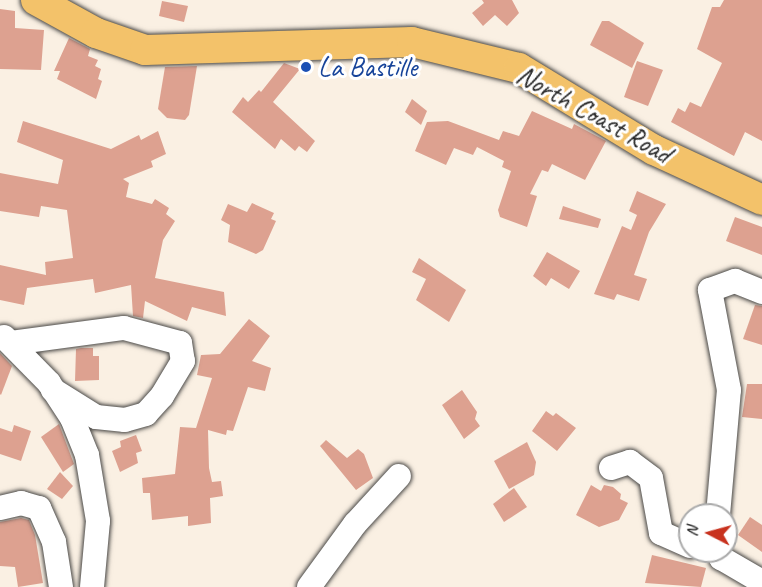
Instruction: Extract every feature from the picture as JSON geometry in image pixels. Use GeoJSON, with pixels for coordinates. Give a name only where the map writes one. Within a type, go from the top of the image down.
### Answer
{"type":"FeatureCollection","features":[{"type":"Feature","properties":{"kind":"main road","name":"North Coast Road"},"geometry":{"type":"LineString","coordinates":[[36,0],[96,33],[145,50],[412,42],[519,68],[654,150],[762,200]]}},
{"type":"Feature","properties":{"kind":"street"},"geometry":{"type":"LineString","coordinates":[[719,503],[729,390],[710,290],[735,281],[762,292]]}},
{"type":"Feature","properties":{"kind":"street"},"geometry":{"type":"LineString","coordinates":[[6,338],[124,328],[180,343],[183,361],[162,396],[146,414],[125,420],[96,417],[53,390]]}},
{"type":"Feature","properties":{"kind":"street"},"geometry":{"type":"LineString","coordinates":[[6,338],[53,390],[72,418],[87,455],[98,521],[92,587]]}},
{"type":"Feature","properties":{"kind":"street"},"geometry":{"type":"LineString","coordinates":[[611,468],[630,462],[651,478],[661,533],[678,541]]}},
{"type":"Feature","properties":{"kind":"street"},"geometry":{"type":"LineString","coordinates":[[309,587],[355,524],[399,476]]}},
{"type":"Feature","properties":{"kind":"street"},"geometry":{"type":"LineString","coordinates":[[0,507],[21,503],[39,508],[54,542],[61,587]]}},
{"type":"Feature","properties":{"kind":"street"},"geometry":{"type":"LineString","coordinates":[[730,563],[762,582]]}},
{"type":"Feature","properties":{"kind":"building"},"geometry":{"type":"Polygon","coordinates":[[[482,0],[512,0],[519,13],[507,26],[495,15],[483,26],[472,13],[484,3],[482,0]]]}},
{"type":"Feature","properties":{"kind":"building"},"geometry":{"type":"Polygon","coordinates":[[[724,0],[762,0],[762,141],[745,132],[734,156],[671,122],[678,108],[685,112],[690,102],[701,107],[722,63],[697,49],[712,7],[720,7],[724,0]]]}},
{"type":"Feature","properties":{"kind":"building"},"geometry":{"type":"Polygon","coordinates":[[[162,1],[188,6],[184,22],[159,16],[162,1]]]}},
{"type":"Feature","properties":{"kind":"building"},"geometry":{"type":"Polygon","coordinates":[[[0,9],[15,11],[15,28],[44,30],[41,70],[0,69],[0,9]]]}},
{"type":"Feature","properties":{"kind":"building"},"geometry":{"type":"Polygon","coordinates":[[[602,21],[609,21],[644,43],[632,68],[590,45],[602,21]]]}},
{"type":"Feature","properties":{"kind":"building"},"geometry":{"type":"Polygon","coordinates":[[[69,38],[90,49],[88,56],[98,60],[95,66],[101,69],[98,79],[102,81],[96,99],[57,79],[60,71],[54,71],[69,38]]]}},
{"type":"Feature","properties":{"kind":"building"},"geometry":{"type":"Polygon","coordinates":[[[637,61],[663,70],[648,106],[624,97],[637,61]]]}},
{"type":"Feature","properties":{"kind":"building"},"geometry":{"type":"Polygon","coordinates":[[[284,63],[300,69],[273,102],[315,141],[307,152],[299,146],[295,151],[281,139],[275,149],[232,112],[243,97],[248,102],[259,90],[261,92],[284,63]]]}},
{"type":"Feature","properties":{"kind":"building"},"geometry":{"type":"Polygon","coordinates":[[[197,66],[189,115],[185,120],[167,118],[158,109],[165,67],[197,66]]]}},
{"type":"Feature","properties":{"kind":"building"},"geometry":{"type":"Polygon","coordinates":[[[412,99],[427,111],[421,125],[405,112],[412,99]]]}},
{"type":"Feature","properties":{"kind":"building"},"geometry":{"type":"Polygon","coordinates":[[[532,111],[572,129],[574,124],[606,141],[585,180],[552,164],[548,172],[542,170],[530,194],[537,196],[527,227],[500,217],[498,210],[511,171],[502,167],[504,161],[477,147],[473,155],[454,148],[446,165],[415,151],[427,122],[448,121],[499,140],[503,131],[519,136],[532,111]]]}},
{"type":"Feature","properties":{"kind":"building"},"geometry":{"type":"Polygon","coordinates":[[[23,121],[111,149],[139,135],[141,140],[158,131],[166,154],[151,161],[153,167],[123,179],[129,183],[126,197],[152,204],[155,199],[169,208],[166,214],[175,221],[163,240],[155,278],[224,292],[226,316],[192,307],[187,321],[145,301],[143,318],[133,316],[131,285],[95,293],[93,279],[27,288],[24,305],[0,300],[0,265],[46,275],[45,262],[73,258],[67,210],[41,206],[39,217],[0,211],[0,173],[58,184],[63,160],[17,142],[23,121]]]}},
{"type":"Feature","properties":{"kind":"building"},"geometry":{"type":"Polygon","coordinates":[[[637,191],[666,204],[649,232],[634,275],[647,279],[639,301],[617,294],[614,300],[594,294],[622,226],[631,230],[637,215],[629,211],[637,191]]]}},
{"type":"Feature","properties":{"kind":"building"},"geometry":{"type":"Polygon","coordinates":[[[252,203],[274,213],[271,219],[276,221],[263,250],[256,254],[228,242],[230,225],[221,220],[228,204],[247,212],[252,203]]]}},
{"type":"Feature","properties":{"kind":"building"},"geometry":{"type":"Polygon","coordinates":[[[563,206],[601,219],[598,228],[559,219],[563,206]]]}},
{"type":"Feature","properties":{"kind":"building"},"geometry":{"type":"Polygon","coordinates":[[[735,217],[762,227],[762,255],[726,241],[735,217]]]}},
{"type":"Feature","properties":{"kind":"building"},"geometry":{"type":"Polygon","coordinates":[[[547,252],[580,271],[569,289],[551,278],[546,286],[533,276],[547,252]]]}},
{"type":"Feature","properties":{"kind":"building"},"geometry":{"type":"Polygon","coordinates":[[[419,258],[466,290],[449,322],[416,300],[426,279],[412,272],[419,258]]]}},
{"type":"Feature","properties":{"kind":"building"},"geometry":{"type":"Polygon","coordinates":[[[755,305],[762,306],[762,345],[743,339],[755,305]]]}},
{"type":"Feature","properties":{"kind":"building"},"geometry":{"type":"Polygon","coordinates":[[[249,319],[270,336],[252,361],[271,368],[265,391],[248,387],[233,431],[227,430],[226,435],[208,430],[209,468],[212,482],[221,481],[223,496],[210,498],[211,523],[188,526],[188,516],[152,520],[150,493],[143,493],[142,478],[175,474],[180,427],[196,428],[212,378],[197,375],[201,355],[220,354],[249,319]]]}},
{"type":"Feature","properties":{"kind":"building"},"geometry":{"type":"Polygon","coordinates":[[[93,348],[93,356],[99,356],[99,380],[75,381],[76,349],[93,348]]]}},
{"type":"Feature","properties":{"kind":"building"},"geometry":{"type":"Polygon","coordinates":[[[0,353],[12,366],[1,395],[0,394],[0,353]]]}},
{"type":"Feature","properties":{"kind":"building"},"geometry":{"type":"Polygon","coordinates":[[[747,384],[762,384],[762,419],[742,417],[747,384]]]}},
{"type":"Feature","properties":{"kind":"building"},"geometry":{"type":"Polygon","coordinates":[[[462,390],[477,412],[475,419],[480,426],[464,439],[442,405],[462,390]]]}},
{"type":"Feature","properties":{"kind":"building"},"geometry":{"type":"Polygon","coordinates":[[[546,411],[553,416],[556,413],[576,428],[557,451],[532,431],[546,411]]]}},
{"type":"Feature","properties":{"kind":"building"},"geometry":{"type":"Polygon","coordinates":[[[59,424],[74,464],[63,472],[41,437],[59,424]]]}},
{"type":"Feature","properties":{"kind":"building"},"geometry":{"type":"Polygon","coordinates":[[[14,425],[31,431],[21,461],[0,454],[0,428],[12,432],[14,425]]]}},
{"type":"Feature","properties":{"kind":"building"},"geometry":{"type":"Polygon","coordinates":[[[136,435],[142,451],[136,453],[138,463],[120,472],[112,451],[121,447],[120,441],[136,435]]]}},
{"type":"Feature","properties":{"kind":"building"},"geometry":{"type":"Polygon","coordinates":[[[326,440],[347,458],[358,449],[364,454],[373,478],[356,490],[320,446],[326,440]]]}},
{"type":"Feature","properties":{"kind":"building"},"geometry":{"type":"Polygon","coordinates":[[[527,442],[536,462],[534,475],[509,489],[494,461],[527,442]]]}},
{"type":"Feature","properties":{"kind":"building"},"geometry":{"type":"Polygon","coordinates":[[[60,472],[73,486],[62,499],[47,489],[60,472]]]}},
{"type":"Feature","properties":{"kind":"building"},"geometry":{"type":"Polygon","coordinates":[[[591,485],[601,491],[604,485],[613,487],[621,494],[620,499],[628,503],[619,520],[599,527],[576,515],[591,485]]]}},
{"type":"Feature","properties":{"kind":"building"},"geometry":{"type":"Polygon","coordinates":[[[514,488],[527,507],[504,522],[493,504],[514,488]]]}},
{"type":"Feature","properties":{"kind":"building"},"geometry":{"type":"Polygon","coordinates":[[[750,517],[762,525],[762,552],[738,535],[750,517]]]}},
{"type":"Feature","properties":{"kind":"building"},"geometry":{"type":"Polygon","coordinates":[[[21,518],[29,520],[35,535],[43,583],[18,587],[15,567],[0,566],[0,522],[21,518]]]}},
{"type":"Feature","properties":{"kind":"building"},"geometry":{"type":"Polygon","coordinates":[[[652,555],[706,568],[701,587],[645,583],[652,555]]]}},
{"type":"Feature","properties":{"kind":"place","name":"La Bastille"},"geometry":{"type":"Point","coordinates":[306,67]}}]}
